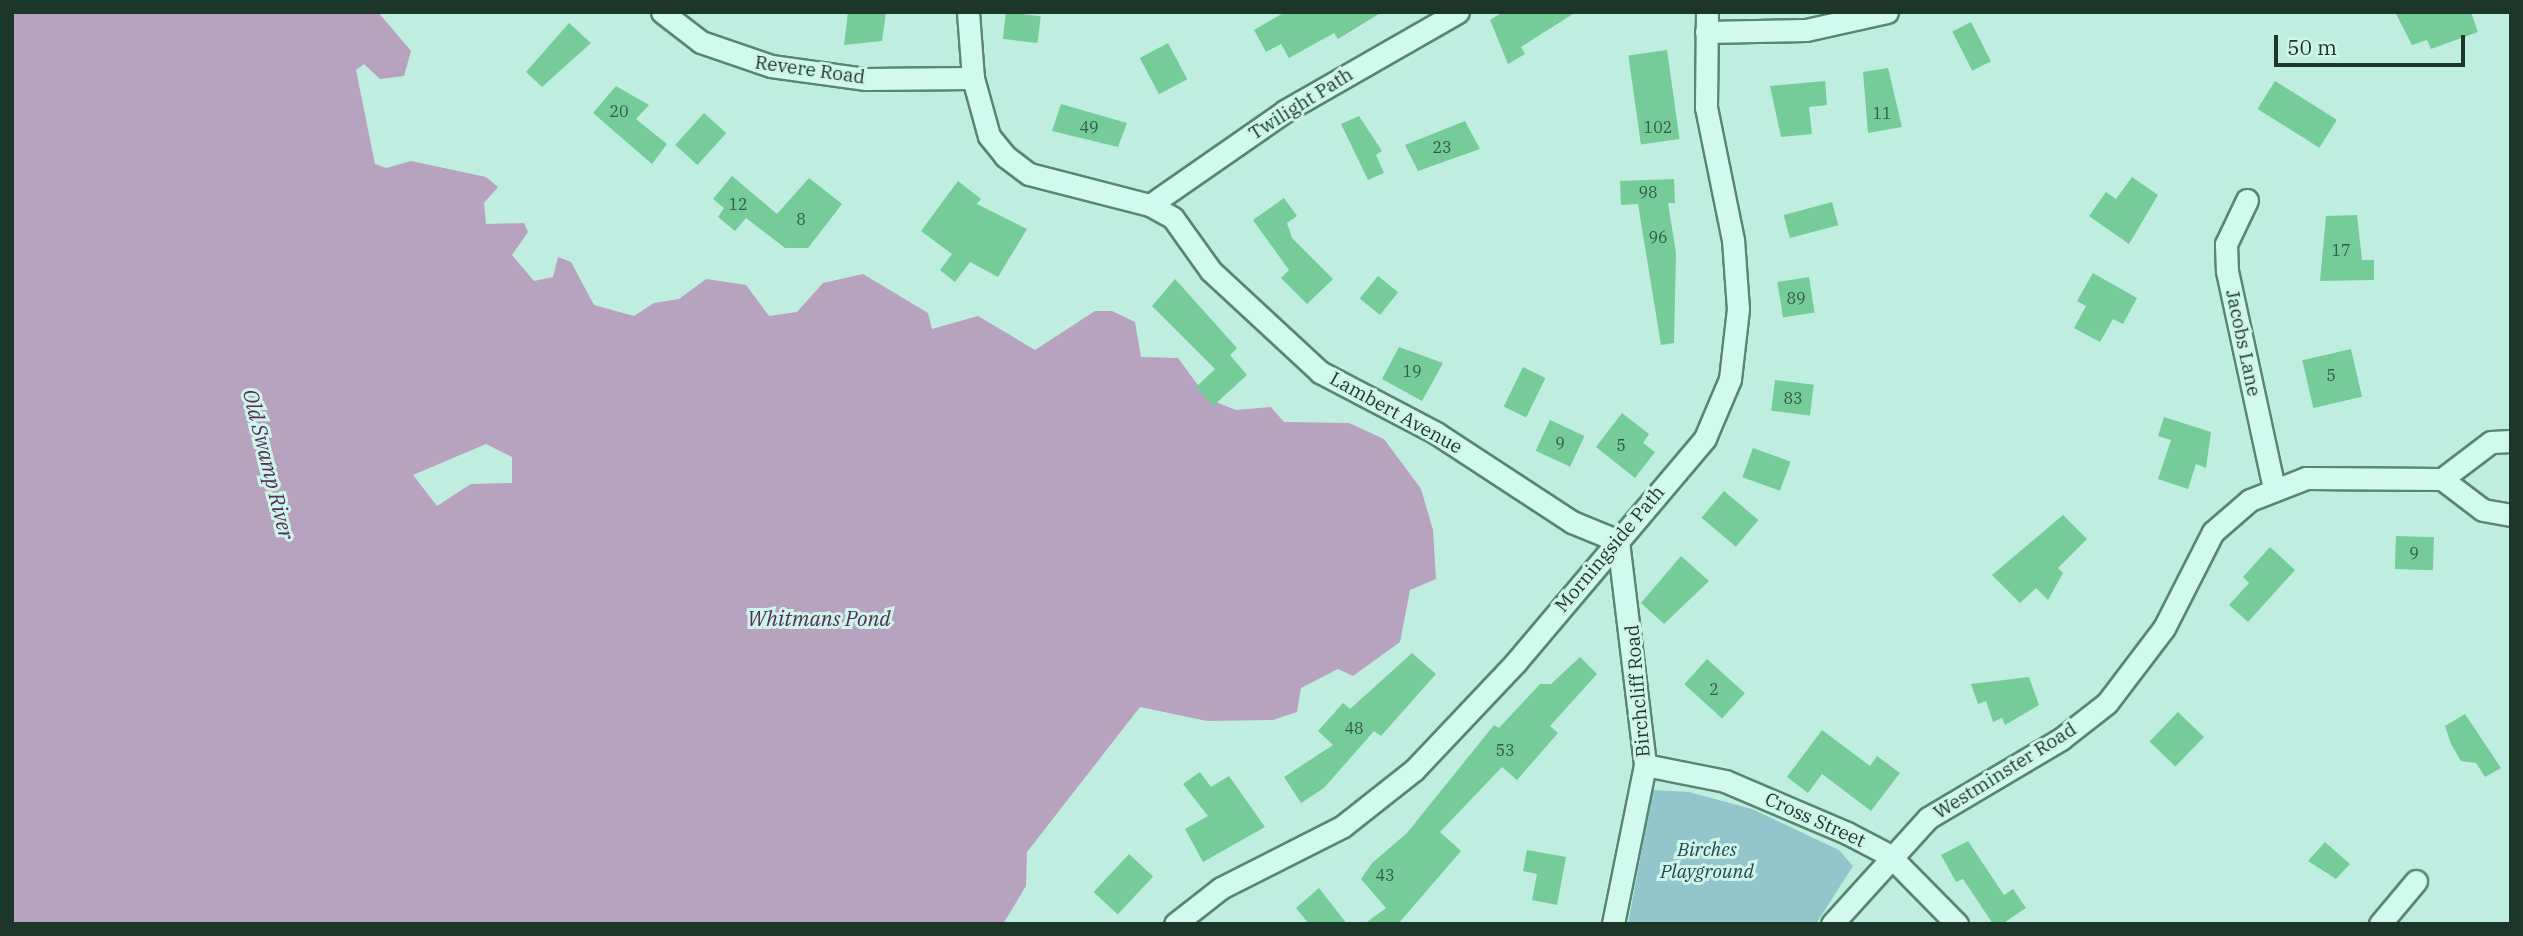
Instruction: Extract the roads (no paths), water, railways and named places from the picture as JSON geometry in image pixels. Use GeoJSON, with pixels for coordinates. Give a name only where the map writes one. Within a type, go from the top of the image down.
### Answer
{"type":"FeatureCollection","features":[{"type":"Feature","properties":{"kind":"street","name":"Revere Road"},"geometry":{"type":"LineString","coordinates":[[662,12],[701,42],[771,66],[866,79],[973,79]]}},
{"type":"Feature","properties":{"kind":"street","name":"Lambert Avenue"},"geometry":{"type":"LineString","coordinates":[[968,12],[973,79],[989,136],[1029,174],[1150,205],[1173,218],[1211,271],[1320,372],[1436,433],[1572,522],[1618,541]]}},
{"type":"Feature","properties":{"kind":"street","name":"Twilight Path"},"geometry":{"type":"LineString","coordinates":[[1150,205],[1285,111],[1458,12]]}},
{"type":"Feature","properties":{"kind":"street"},"geometry":{"type":"LineString","coordinates":[[1707,22],[1806,30],[1886,12]]}},
{"type":"Feature","properties":{"kind":"street","name":"Morningside Path"},"geometry":{"type":"LineString","coordinates":[[1175,924],[1221,888],[1343,826],[1414,770],[1618,541],[1705,438],[1730,379],[1737,295],[1733,240],[1706,107],[1707,22]]}},
{"type":"Feature","properties":{"kind":"street","name":"Jacobs Lane"},"geometry":{"type":"LineString","coordinates":[[2247,200],[2226,244],[2227,271],[2274,489]]}},
{"type":"Feature","properties":{"kind":"street"},"geometry":{"type":"LineString","coordinates":[[2511,441],[2491,442],[2442,479],[2483,510],[2511,515]]}},
{"type":"Feature","properties":{"kind":"street","name":"Westminster Road"},"geometry":{"type":"LineString","coordinates":[[1832,924],[1889,855],[1946,803],[2061,739],[2107,703],[2164,628],[2213,532],[2249,500],[2306,478],[2442,479]]}},
{"type":"Feature","properties":{"kind":"street","name":"Birchcliff Road"},"geometry":{"type":"LineString","coordinates":[[1613,924],[1645,765],[1618,541]]}},
{"type":"Feature","properties":{"kind":"street","name":"Cross Street"},"geometry":{"type":"LineString","coordinates":[[1645,765],[1725,781],[1889,855],[1957,924]]}},
{"type":"Feature","properties":{"kind":"street"},"geometry":{"type":"LineString","coordinates":[[2380,924],[2416,881]]}},
{"type":"Feature","properties":{"kind":"water","name":"Whitmans Pond"},"geometry":{"type":"Polygon","coordinates":[[[12,12],[378,12],[411,51],[404,76],[380,79],[364,64],[356,70],[375,164],[386,168],[411,161],[486,177],[498,187],[484,203],[486,224],[524,223],[528,232],[512,255],[534,281],[553,277],[558,257],[571,262],[594,305],[634,316],[654,303],[679,299],[706,279],[746,285],[769,316],[797,312],[823,283],[863,274],[928,313],[932,329],[978,316],[1035,350],[1095,311],[1112,311],[1135,322],[1141,357],[1178,358],[1208,399],[1236,410],[1271,407],[1284,422],[1349,423],[1384,439],[1421,489],[1433,530],[1436,579],[1410,590],[1400,642],[1353,676],[1338,669],[1301,688],[1297,712],[1273,720],[1207,721],[1140,707],[1027,852],[1026,886],[1003,924],[12,924],[12,12]],[[486,444],[413,475],[437,506],[471,484],[512,483],[512,457],[486,444]]]}},
{"type":"Feature","properties":{"kind":"water label","name":"Old Swamp River"},"geometry":{"type":"Point","coordinates":[269,464]}},
{"type":"Feature","properties":{"kind":"park label","name":"Birches Playground"},"geometry":{"type":"Point","coordinates":[1707,861]}}]}
